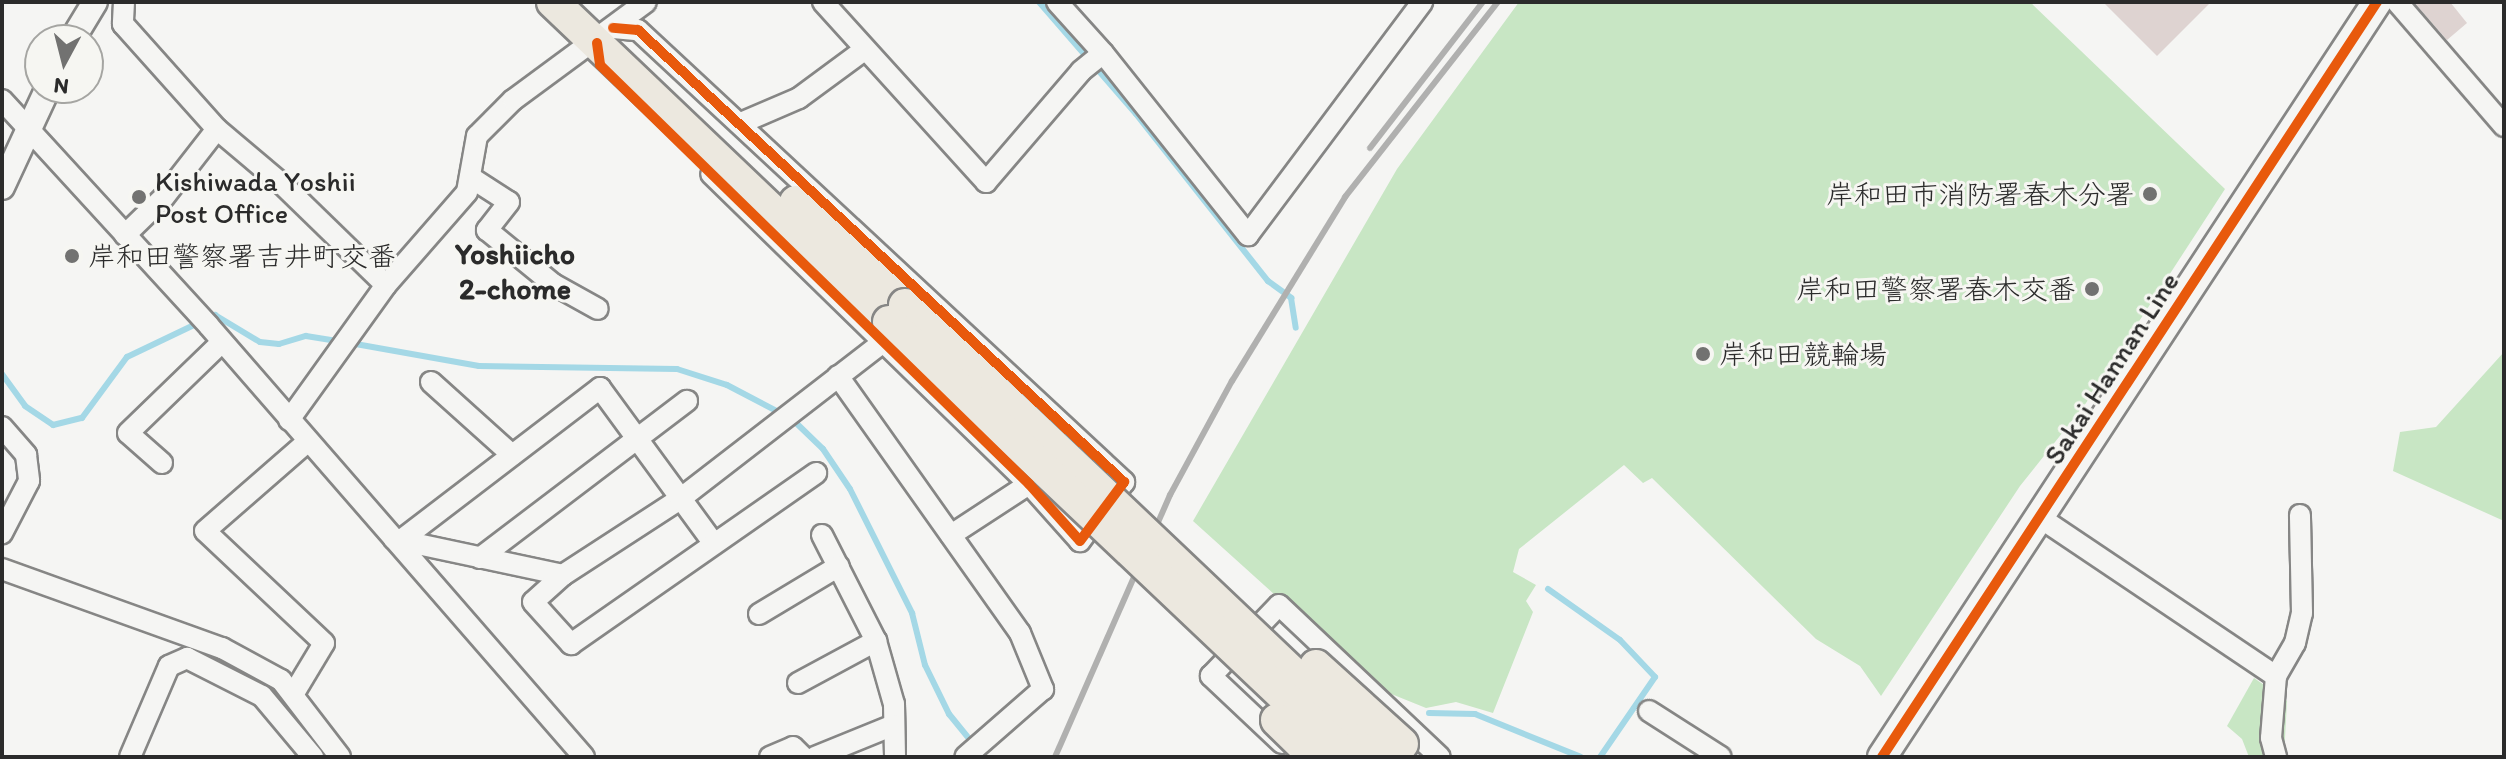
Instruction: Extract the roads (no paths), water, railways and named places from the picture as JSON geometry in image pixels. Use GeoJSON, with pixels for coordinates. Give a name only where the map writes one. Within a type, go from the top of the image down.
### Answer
{"type":"FeatureCollection","features":[{"type":"Feature","properties":{"kind":"main road"},"geometry":{"type":"LineString","coordinates":[[553,2],[605,35],[892,323],[1131,537],[1400,753]]}},
{"type":"Feature","properties":{"kind":"main road"},"geometry":{"type":"LineString","coordinates":[[585,2],[605,35]]}},
{"type":"Feature","properties":{"kind":"main road","name":"Sakai Hannan Line"},"geometry":{"type":"LineString","coordinates":[[1882,757],[2042,519],[2377,2]]}},
{"type":"Feature","properties":{"kind":"main road"},"geometry":{"type":"LineString","coordinates":[[1131,537],[1186,629],[1315,757]]}},
{"type":"Feature","properties":{"kind":"main road"},"geometry":{"type":"LineString","coordinates":[[1131,537],[1348,757]]}},
{"type":"Feature","properties":{"kind":"street"},"geometry":{"type":"LineString","coordinates":[[82,24],[95,2]]}},
{"type":"Feature","properties":{"kind":"street"},"geometry":{"type":"LineString","coordinates":[[124,2],[123,24],[217,129],[281,183],[386,285]]}},
{"type":"Feature","properties":{"kind":"street"},"geometry":{"type":"LineString","coordinates":[[289,420],[354,334],[386,285],[467,192],[477,136],[513,100],[646,2]]}},
{"type":"Feature","properties":{"kind":"street"},"geometry":{"type":"LineString","coordinates":[[823,2],[986,182],[1081,71],[1103,53]]}},
{"type":"Feature","properties":{"kind":"street"},"geometry":{"type":"LineString","coordinates":[[1057,2],[1103,53],[1248,235],[1422,2]]}},
{"type":"Feature","properties":{"kind":"street"},"geometry":{"type":"LineString","coordinates":[[2397,2],[2504,126]]}},
{"type":"Feature","properties":{"kind":"street"},"geometry":{"type":"LineString","coordinates":[[605,35],[638,30],[1124,482],[1080,541],[1011,466],[892,323],[838,376],[680,499],[563,575],[533,602],[571,644],[816,473]]}},
{"type":"Feature","properties":{"kind":"street"},"geometry":{"type":"LineString","coordinates":[[741,123],[799,98],[864,50]]}},
{"type":"Feature","properties":{"kind":"street"},"geometry":{"type":"LineString","coordinates":[[2,100],[222,342],[584,757]]}},
{"type":"Feature","properties":{"kind":"street"},"geometry":{"type":"LineString","coordinates":[[2,187],[40,104]]}},
{"type":"Feature","properties":{"kind":"street"},"geometry":{"type":"LineString","coordinates":[[125,235],[164,197],[217,129]]}},
{"type":"Feature","properties":{"kind":"street"},"geometry":{"type":"LineString","coordinates":[[470,177],[509,202],[487,230],[553,284],[598,309]]}},
{"type":"Feature","properties":{"kind":"street"},"geometry":{"type":"LineString","coordinates":[[162,463],[128,433],[222,342]]}},
{"type":"Feature","properties":{"kind":"street"},"geometry":{"type":"LineString","coordinates":[[838,376],[1020,633],[1043,689],[965,757]]}},
{"type":"Feature","properties":{"kind":"street"},"geometry":{"type":"LineString","coordinates":[[431,382],[512,455]]}},
{"type":"Feature","properties":{"kind":"street"},"geometry":{"type":"LineString","coordinates":[[397,540],[600,388],[714,544]]}},
{"type":"Feature","properties":{"kind":"street"},"geometry":{"type":"LineString","coordinates":[[480,558],[687,401]]}},
{"type":"Feature","properties":{"kind":"street"},"geometry":{"type":"LineString","coordinates":[[1011,466],[1055,417]]}},
{"type":"Feature","properties":{"kind":"street"},"geometry":{"type":"LineString","coordinates":[[2,427],[26,455],[29,481],[2,533]]}},
{"type":"Feature","properties":{"kind":"street"},"geometry":{"type":"LineString","coordinates":[[294,693],[324,643],[205,531],[308,441]]}},
{"type":"Feature","properties":{"kind":"street"},"geometry":{"type":"LineString","coordinates":[[951,535],[1029,484]]}},
{"type":"Feature","properties":{"kind":"street"},"geometry":{"type":"LineString","coordinates":[[2276,757],[2271,738],[2276,676],[2295,643],[2302,613],[2300,515]]}},
{"type":"Feature","properties":{"kind":"street"},"geometry":{"type":"LineString","coordinates":[[2042,519],[2276,676]]}},
{"type":"Feature","properties":{"kind":"street"},"geometry":{"type":"LineString","coordinates":[[822,535],[876,641],[894,704],[895,757]]}},
{"type":"Feature","properties":{"kind":"street"},"geometry":{"type":"LineString","coordinates":[[397,540],[563,575]]}},
{"type":"Feature","properties":{"kind":"street"},"geometry":{"type":"LineString","coordinates":[[759,614],[839,566]]}},
{"type":"Feature","properties":{"kind":"street"},"geometry":{"type":"LineString","coordinates":[[2,569],[222,648],[294,693],[340,757]]}},
{"type":"Feature","properties":{"kind":"street"},"geometry":{"type":"LineString","coordinates":[[1296,757],[1211,676],[1279,605],[1440,757]]}},
{"type":"Feature","properties":{"kind":"street"},"geometry":{"type":"LineString","coordinates":[[798,683],[876,641]]}},
{"type":"Feature","properties":{"kind":"street"},"geometry":{"type":"LineString","coordinates":[[130,757],[169,666],[187,658],[262,696],[313,757]]}},
{"type":"Feature","properties":{"kind":"street"},"geometry":{"type":"LineString","coordinates":[[1656,723],[1721,757]]}},
{"type":"Feature","properties":{"kind":"street"},"geometry":{"type":"LineString","coordinates":[[815,757],[894,725]]}},
{"type":"Feature","properties":{"kind":"street"},"geometry":{"type":"LineString","coordinates":[[770,757],[793,747],[803,757]]}},
{"type":"Feature","properties":{"kind":"waterway"},"geometry":{"type":"LineString","coordinates":[[1039,2],[1136,114],[1268,281],[1291,298],[1296,328]]}},
{"type":"Feature","properties":{"kind":"waterway"},"geometry":{"type":"LineString","coordinates":[[2,374],[25,406],[53,425],[82,418],[127,357],[215,315],[260,342],[279,344],[306,336],[339,341]]}},
{"type":"Feature","properties":{"kind":"waterway"},"geometry":{"type":"LineString","coordinates":[[350,343],[479,366],[677,369],[727,385],[792,419],[823,449],[850,489],[912,613],[925,665],[949,714],[984,757]]}},
{"type":"Feature","properties":{"kind":"waterway"},"geometry":{"type":"LineString","coordinates":[[1548,589],[1620,640],[1655,677],[1600,757]]}},
{"type":"Feature","properties":{"kind":"waterway"},"geometry":{"type":"LineString","coordinates":[[1429,713],[1475,714],[1581,757]]}},
{"type":"Feature","properties":{"kind":"railway"},"geometry":{"type":"LineString","coordinates":[[1370,148],[1483,2]]}},
{"type":"Feature","properties":{"kind":"railway"},"geometry":{"type":"LineString","coordinates":[[1055,757],[1170,495],[1232,381],[1345,197],[1498,2]]}},
{"type":"Feature","properties":{"kind":"place","name":"岸和田市消防署春木分署"},"geometry":{"type":"Point","coordinates":[2150,194]}},
{"type":"Feature","properties":{"kind":"place","name":"Kishiwada Yoshii Post Office"},"geometry":{"type":"Point","coordinates":[139,197]}},
{"type":"Feature","properties":{"kind":"place","name":"岸和田警察署吉井町交番"},"geometry":{"type":"Point","coordinates":[72,256]}},
{"type":"Feature","properties":{"kind":"place","name":"岸和田警察署春木交番"},"geometry":{"type":"Point","coordinates":[2092,289]}},
{"type":"Feature","properties":{"kind":"place","name":"岸和田競輪場"},"geometry":{"type":"Point","coordinates":[1703,354]}},
{"type":"Feature","properties":{"kind":"district","name":"Yoshiicho 2-chome"},"geometry":{"type":"Point","coordinates":[515,271]}}]}
